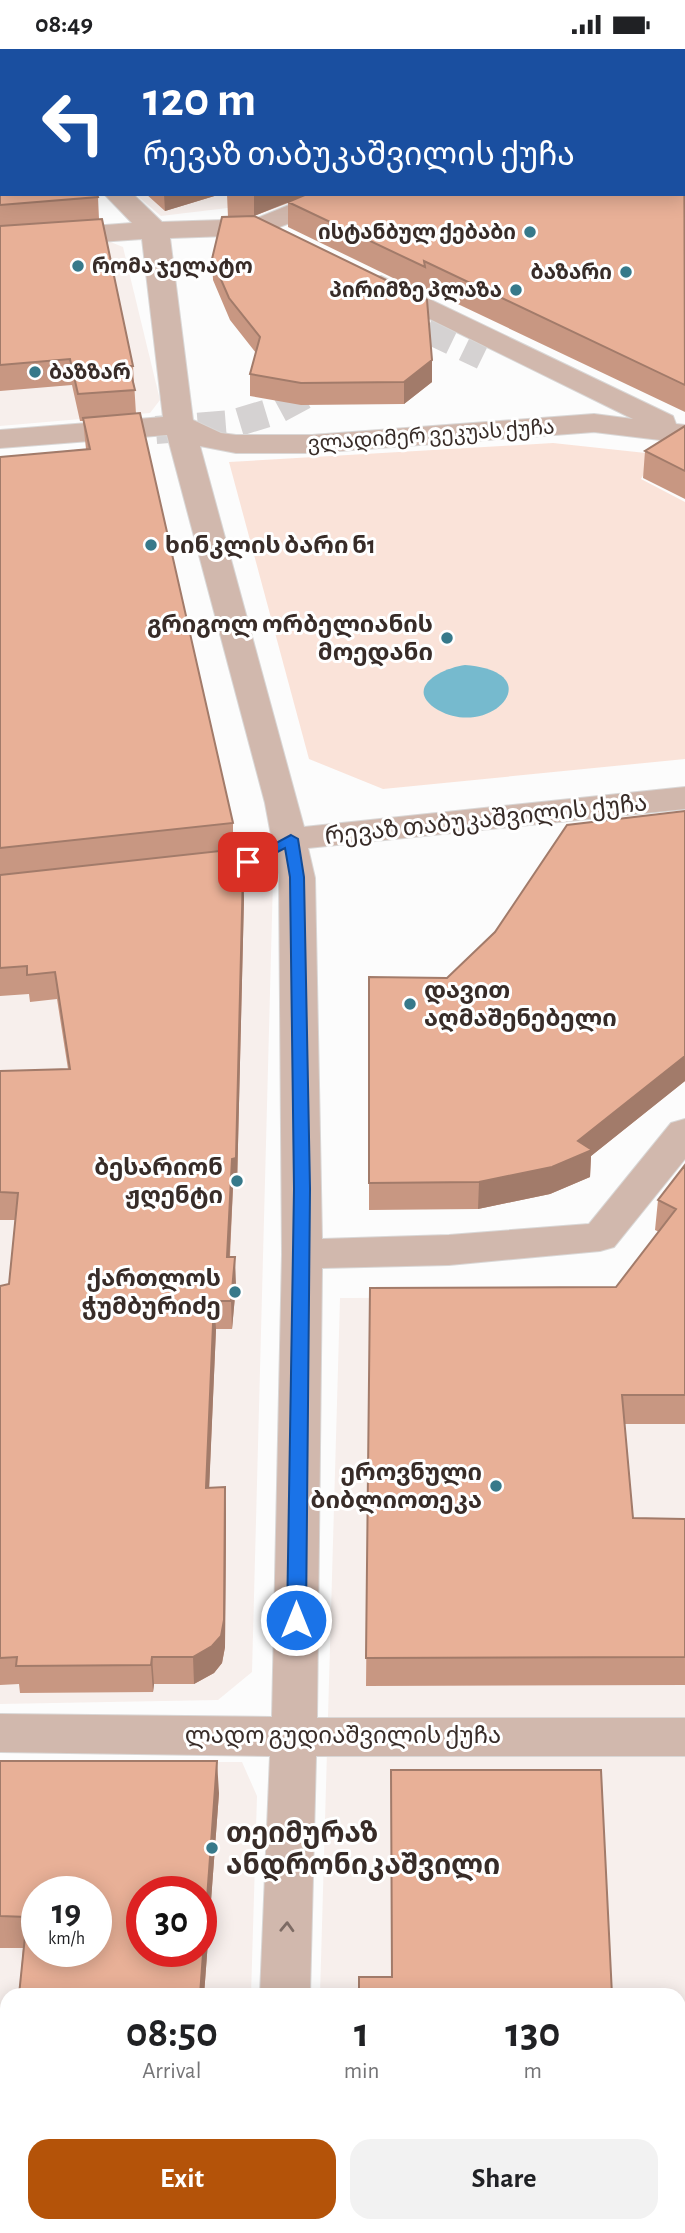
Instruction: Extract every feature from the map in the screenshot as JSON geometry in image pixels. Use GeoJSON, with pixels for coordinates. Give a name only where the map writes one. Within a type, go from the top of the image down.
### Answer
{"type":"FeatureCollection","features":[{"type":"Feature","properties":{"kind":"street"},"geometry":{"type":"LineString","coordinates":[[119,196],[155,230],[179,425],[291,839],[297,877],[302,1254],[285,1988]]}},
{"type":"Feature","properties":{"kind":"street"},"geometry":{"type":"LineString","coordinates":[[0,241],[155,230],[259,227],[335,196]]}},
{"type":"Feature","properties":{"kind":"street"},"geometry":{"type":"LineString","coordinates":[[259,227],[297,244]]}},
{"type":"Feature","properties":{"kind":"street"},"geometry":{"type":"LineString","coordinates":[[359,274],[685,434]]}},
{"type":"Feature","properties":{"kind":"street"},"geometry":{"type":"LineString","coordinates":[[482,356],[593,408],[685,434]]}},
{"type":"Feature","properties":{"kind":"street","name":"ვლადიმერ ვეკუას ქუჩა"},"geometry":{"type":"LineString","coordinates":[[179,425],[214,441],[236,445],[312,444],[594,423],[685,434]]}},
{"type":"Feature","properties":{"kind":"street"},"geometry":{"type":"LineString","coordinates":[[0,439],[179,425]]}},
{"type":"Feature","properties":{"kind":"street","name":"რევაზ თაბუკაშვილის ქუჩა"},"geometry":{"type":"LineString","coordinates":[[152,872],[248,862],[291,839],[685,798]]}},
{"type":"Feature","properties":{"kind":"street"},"geometry":{"type":"LineString","coordinates":[[302,1254],[449,1250],[600,1237],[685,1133]]}},
{"type":"Feature","properties":{"kind":"street","name":"ლადო გუდიაშვილის ქუჩა"},"geometry":{"type":"LineString","coordinates":[[0,1734],[685,1737]]}},
{"type":"Feature","properties":{"kind":"shaded area"},"geometry":{"type":"Polygon","coordinates":[[[137,196],[276,196],[244,206],[161,216],[137,196]]]}},
{"type":"Feature","properties":{"kind":"shaded area"},"geometry":{"type":"Polygon","coordinates":[[[103,239],[123,247],[160,400],[150,413],[0,426],[0,247],[103,239]]]}},
{"type":"Feature","properties":{"kind":"shaded area"},"geometry":{"type":"Polygon","coordinates":[[[553,443],[655,454],[641,479],[685,502],[685,759],[383,789],[309,759],[229,462],[553,443]]]}},
{"type":"Feature","properties":{"kind":"shaded area"},"geometry":{"type":"Polygon","coordinates":[[[258,874],[273,879],[252,1672],[218,1700],[0,1704],[0,901],[258,874]]]}},
{"type":"Feature","properties":{"kind":"shaded area"},"geometry":{"type":"Polygon","coordinates":[[[685,1297],[685,1988],[320,1988],[340,1298],[685,1297]]]}},
{"type":"Feature","properties":{"kind":"shaded area"},"geometry":{"type":"Polygon","coordinates":[[[0,1762],[242,1762],[257,1796],[251,1988],[0,1988],[0,1762]]]}},
{"type":"Feature","properties":{"kind":"water"},"geometry":{"type":"Polygon","coordinates":[[[465,665],[491,670],[505,679],[509,690],[504,701],[493,711],[477,717],[458,717],[438,710],[428,702],[424,694],[429,680],[446,670],[465,665]]]}},
{"type":"Feature","properties":{"kind":"building"},"geometry":{"type":"Polygon","coordinates":[[[0,196],[98,197],[0,205],[0,196]]]}},
{"type":"Feature","properties":{"kind":"building"},"geometry":{"type":"Polygon","coordinates":[[[302,196],[684,196],[685,385],[424,261],[425,267],[288,202],[302,196]]]}},
{"type":"Feature","properties":{"kind":"building"},"geometry":{"type":"Polygon","coordinates":[[[254,216],[427,300],[432,360],[404,382],[301,383],[250,374],[260,337],[229,298],[212,259],[222,217],[254,216]]]}},
{"type":"Feature","properties":{"kind":"building"},"geometry":{"type":"Polygon","coordinates":[[[102,219],[133,366],[129,366],[135,390],[78,394],[70,359],[0,365],[0,226],[102,219]]]}},
{"type":"Feature","properties":{"kind":"building"},"geometry":{"type":"Polygon","coordinates":[[[140,413],[233,823],[0,848],[0,457],[90,449],[83,418],[140,413]]]}},
{"type":"Feature","properties":{"kind":"building"},"geometry":{"type":"Polygon","coordinates":[[[685,426],[685,471],[645,451],[685,426]]]}},
{"type":"Feature","properties":{"kind":"building"},"geometry":{"type":"Polygon","coordinates":[[[685,811],[685,1056],[578,1141],[592,1150],[552,1167],[479,1182],[369,1183],[369,977],[447,978],[495,932],[567,825],[685,811]]]}},
{"type":"Feature","properties":{"kind":"building"},"geometry":{"type":"Polygon","coordinates":[[[238,849],[243,871],[236,1158],[232,1159],[227,1257],[235,1257],[231,1301],[214,1301],[206,1488],[225,1487],[224,1620],[221,1636],[212,1646],[193,1657],[152,1657],[151,1665],[16,1666],[17,1657],[0,1658],[0,1286],[9,1284],[18,1193],[0,1192],[0,1071],[70,1069],[55,972],[27,975],[27,966],[0,968],[0,875],[238,849]]]}},
{"type":"Feature","properties":{"kind":"building","name":"ეროვნული ბიბლიოთეკა"},"geometry":{"type":"Polygon","coordinates":[[[685,1165],[685,1395],[622,1395],[633,1518],[685,1519],[685,1657],[366,1658],[370,1288],[616,1287],[676,1209],[658,1200],[685,1165]]]}},
{"type":"Feature","properties":{"kind":"building"},"geometry":{"type":"Polygon","coordinates":[[[0,1761],[217,1761],[209,1876],[126,1876],[126,1967],[202,1967],[201,1988],[20,1988],[22,1967],[112,1967],[112,1876],[21,1876],[21,1917],[0,1916],[0,1761]]]}},
{"type":"Feature","properties":{"kind":"building"},"geometry":{"type":"Polygon","coordinates":[[[391,1770],[601,1770],[612,1988],[359,1988],[359,1977],[392,1977],[391,1770]]]}},
{"type":"Feature","properties":{"kind":"tunnel"},"geometry":{"type":"LineString","coordinates":[[156,430],[232,424],[275,411],[427,329],[483,356]]}},
{"type":"Feature","properties":{"kind":"place","name":"ისტანბულ ქებაბი"},"geometry":{"type":"Point","coordinates":[530,232]}},
{"type":"Feature","properties":{"kind":"place","name":"რომა ჯელატო"},"geometry":{"type":"Point","coordinates":[78,266]}},
{"type":"Feature","properties":{"kind":"place","name":"ბაზარი"},"geometry":{"type":"Point","coordinates":[626,272]}},
{"type":"Feature","properties":{"kind":"place","name":"პირიმზე პლაზა"},"geometry":{"type":"Point","coordinates":[516,290]}},
{"type":"Feature","properties":{"kind":"place","name":"ბაზზარ"},"geometry":{"type":"Point","coordinates":[35,372]}},
{"type":"Feature","properties":{"kind":"place","name":"ხინკლის ბარი ნ1"},"geometry":{"type":"Point","coordinates":[151,545]}},
{"type":"Feature","properties":{"kind":"place","name":"გრიგოლ ორბელიანის მოედანი"},"geometry":{"type":"Point","coordinates":[447,638]}},
{"type":"Feature","properties":{"kind":"place","name":"დავით აღმაშენებელი"},"geometry":{"type":"Point","coordinates":[410,1004]}},
{"type":"Feature","properties":{"kind":"place","name":"ბესარიონ ჟღენტი"},"geometry":{"type":"Point","coordinates":[237,1181]}},
{"type":"Feature","properties":{"kind":"place","name":"ქართლოს ჭუმბურიძე"},"geometry":{"type":"Point","coordinates":[235,1292]}},
{"type":"Feature","properties":{"kind":"place","name":"ეროვნული ბიბლიოთეკა"},"geometry":{"type":"Point","coordinates":[496,1486]}},
{"type":"Feature","properties":{"kind":"place","name":"თეიმურაზ ანდრონიკაშვილი"},"geometry":{"type":"Point","coordinates":[212,1848]}},
{"type":"Feature","properties":{"kind":"route"},"geometry":{"type":"LineString","coordinates":[[248,862],[291,839],[297,877],[302,1189],[296,1620]]}}]}
